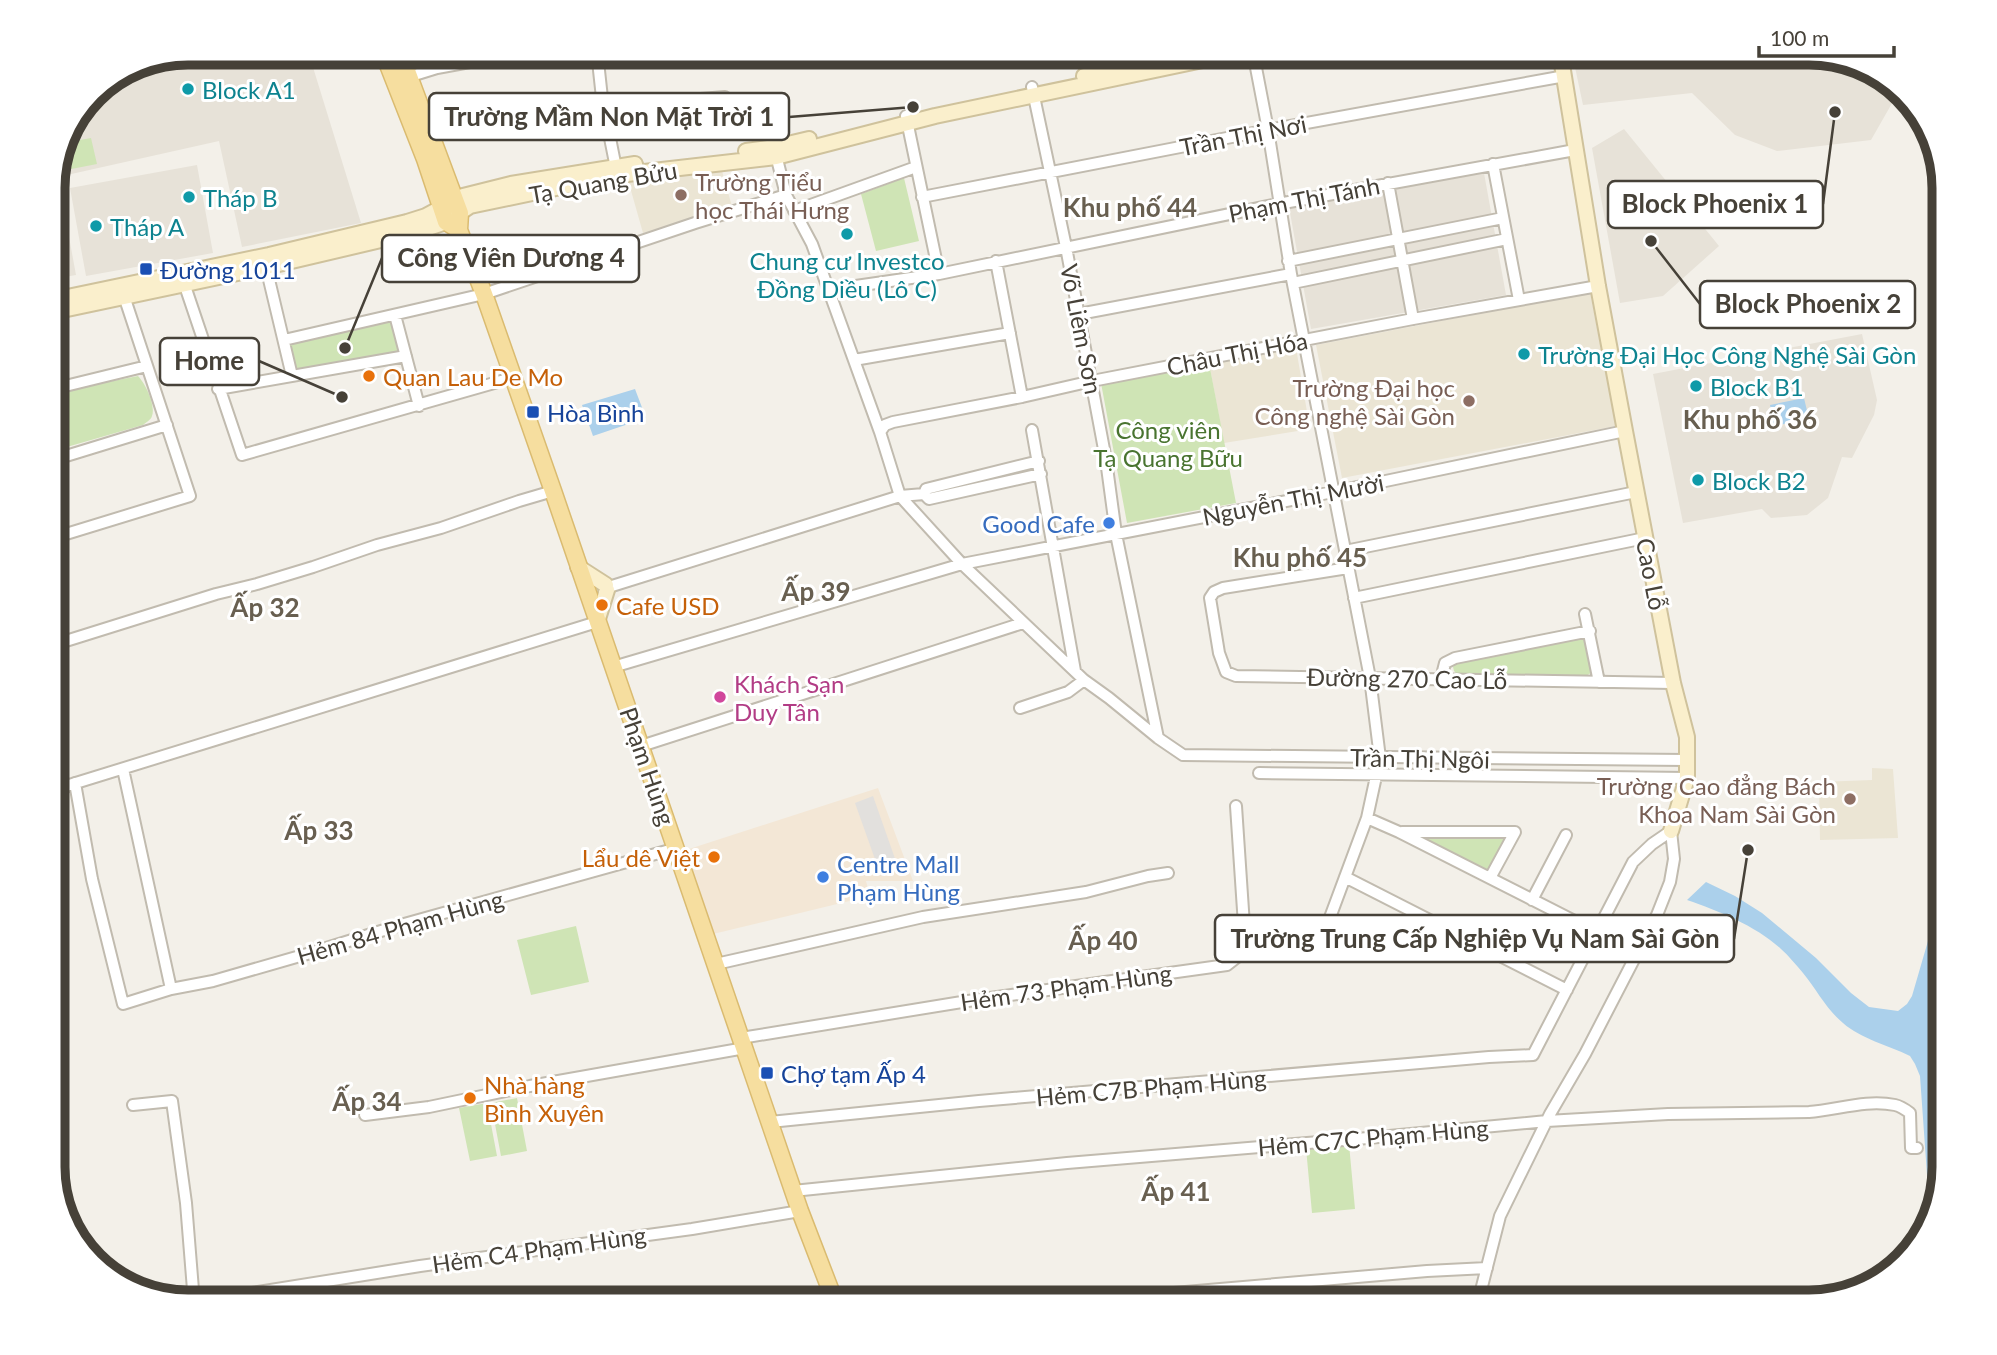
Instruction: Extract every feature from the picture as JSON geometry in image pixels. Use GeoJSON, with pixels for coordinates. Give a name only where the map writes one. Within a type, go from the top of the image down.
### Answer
{"type":"FeatureCollection","features":[{"type":"Feature","properties":{"kind":"main road"},"geometry":{"type":"LineString","coordinates":[[389,65],[452,214]]}},
{"type":"Feature","properties":{"kind":"main road"},"geometry":{"type":"LineString","coordinates":[[404,65],[430,135],[452,214]]}},
{"type":"Feature","properties":{"kind":"main road","name":"Tạ Quang Bửu"},"geometry":{"type":"LineString","coordinates":[[65,308],[122,291],[419,231],[511,184],[776,152],[1142,65]]}},
{"type":"Feature","properties":{"kind":"main road","name":"Tạ Quang Bửu"},"geometry":{"type":"LineString","coordinates":[[1033,92],[1173,65]]}},
{"type":"Feature","properties":{"kind":"main road","name":"Cao Lỗ"},"geometry":{"type":"LineString","coordinates":[[1563,65],[1598,286],[1636,492],[1673,683],[1687,737],[1687,778],[1671,831]]}},
{"type":"Feature","properties":{"kind":"main road","name":"Phạm Hùng"},"geometry":{"type":"LineString","coordinates":[[452,214],[484,294],[793,1191],[830,1290]]}},
{"type":"Feature","properties":{"kind":"main road","name":"Tạ Quang Bửu"},"geometry":{"type":"LineString","coordinates":[[65,298],[184,284],[265,261]]}},
{"type":"Feature","properties":{"kind":"main road"},"geometry":{"type":"LineString","coordinates":[[578,567],[608,587],[597,622]]}},
{"type":"Feature","properties":{"kind":"street"},"geometry":{"type":"LineString","coordinates":[[408,76],[453,65]]}},
{"type":"Feature","properties":{"kind":"street"},"geometry":{"type":"LineString","coordinates":[[599,65],[616,171]]}},
{"type":"Feature","properties":{"kind":"street"},"geometry":{"type":"LineString","coordinates":[[1255,65],[1303,341],[1370,677],[1380,758],[1367,818],[1322,939]]}},
{"type":"Feature","properties":{"kind":"street","name":"Trần Thị Nơi"},"geometry":{"type":"LineString","coordinates":[[922,197],[1565,76]]}},
{"type":"Feature","properties":{"kind":"street","name":"Võ Liêm Sơn"},"geometry":{"type":"LineString","coordinates":[[1033,92],[1092,381],[1116,534],[1158,738]]}},
{"type":"Feature","properties":{"kind":"street"},"geometry":{"type":"LineString","coordinates":[[430,135],[482,119],[519,114],[725,97]]}},
{"type":"Feature","properties":{"kind":"street"},"geometry":{"type":"LineString","coordinates":[[907,120],[939,274]]}},
{"type":"Feature","properties":{"kind":"street","name":"Phạm Thị Tánh"},"geometry":{"type":"LineString","coordinates":[[828,289],[939,274],[1278,204],[1575,150]]}},
{"type":"Feature","properties":{"kind":"street"},"geometry":{"type":"LineString","coordinates":[[776,152],[786,195],[812,244],[880,432],[900,496]]}},
{"type":"Feature","properties":{"kind":"street"},"geometry":{"type":"LineString","coordinates":[[1493,164],[1519,300]]}},
{"type":"Feature","properties":{"kind":"street"},"geometry":{"type":"LineString","coordinates":[[794,211],[916,167]]}},
{"type":"Feature","properties":{"kind":"street"},"geometry":{"type":"LineString","coordinates":[[1388,183],[1413,319]]}},
{"type":"Feature","properties":{"kind":"street"},"geometry":{"type":"LineString","coordinates":[[284,341],[484,294],[786,195]]}},
{"type":"Feature","properties":{"kind":"street"},"geometry":{"type":"LineString","coordinates":[[1288,261],[1503,218]]}},
{"type":"Feature","properties":{"kind":"street"},"geometry":{"type":"LineString","coordinates":[[1079,314],[1402,261],[1507,239]]}},
{"type":"Feature","properties":{"kind":"street"},"geometry":{"type":"LineString","coordinates":[[265,261],[292,376]]}},
{"type":"Feature","properties":{"kind":"street"},"geometry":{"type":"LineString","coordinates":[[996,261],[1022,397]]}},
{"type":"Feature","properties":{"kind":"street"},"geometry":{"type":"LineString","coordinates":[[184,284],[242,455],[512,378]]}},
{"type":"Feature","properties":{"kind":"street","name":"Châu Thị Hóa"},"geometry":{"type":"LineString","coordinates":[[880,432],[885,425],[893,422],[1092,381],[1598,286]]}},
{"type":"Feature","properties":{"kind":"street"},"geometry":{"type":"LineString","coordinates":[[65,534],[190,496],[122,291]]}},
{"type":"Feature","properties":{"kind":"street"},"geometry":{"type":"LineString","coordinates":[[395,314],[419,405]]}},
{"type":"Feature","properties":{"kind":"street"},"geometry":{"type":"LineString","coordinates":[[854,360],[1010,334]]}},
{"type":"Feature","properties":{"kind":"street"},"geometry":{"type":"LineString","coordinates":[[218,389],[406,356]]}},
{"type":"Feature","properties":{"kind":"street"},"geometry":{"type":"LineString","coordinates":[[65,385],[147,366]]}},
{"type":"Feature","properties":{"kind":"street"},"geometry":{"type":"LineString","coordinates":[[65,456],[167,425]]}},
{"type":"Feature","properties":{"kind":"street"},"geometry":{"type":"LineString","coordinates":[[1032,430],[1075,671]]}},
{"type":"Feature","properties":{"kind":"street","name":"Nguyễn Thị Mười"},"geometry":{"type":"LineString","coordinates":[[613,667],[962,564],[1333,492],[1625,431]]}},
{"type":"Feature","properties":{"kind":"street"},"geometry":{"type":"LineString","coordinates":[[924,494],[926,489],[1039,461]]}},
{"type":"Feature","properties":{"kind":"street"},"geometry":{"type":"LineString","coordinates":[[588,594],[601,584],[608,587],[900,496],[924,494],[929,499],[1041,474]]}},
{"type":"Feature","properties":{"kind":"street"},"geometry":{"type":"LineString","coordinates":[[65,641],[313,567],[377,545],[441,528],[553,491]]}},
{"type":"Feature","properties":{"kind":"street"},"geometry":{"type":"LineString","coordinates":[[1345,551],[1636,492]]}},
{"type":"Feature","properties":{"kind":"street","name":"Trần Thị Ngôi"},"geometry":{"type":"LineString","coordinates":[[900,496],[962,564],[1084,680],[1183,755],[1687,760]]}},
{"type":"Feature","properties":{"kind":"street"},"geometry":{"type":"LineString","coordinates":[[1354,598],[1645,538]]}},
{"type":"Feature","properties":{"kind":"street","name":"Đường 270 Cao Lỗ"},"geometry":{"type":"LineString","coordinates":[[1348,568],[1223,588],[1214,592],[1210,598],[1226,672],[1230,675],[1673,683]]}},
{"type":"Feature","properties":{"kind":"street"},"geometry":{"type":"LineString","coordinates":[[1586,614],[1599,682]]}},
{"type":"Feature","properties":{"kind":"street"},"geometry":{"type":"LineString","coordinates":[[65,786],[597,622]]}},
{"type":"Feature","properties":{"kind":"street"},"geometry":{"type":"LineString","coordinates":[[641,746],[1023,623]]}},
{"type":"Feature","properties":{"kind":"street"},"geometry":{"type":"LineString","coordinates":[[1441,679],[1445,663],[1455,658],[1590,631]]}},
{"type":"Feature","properties":{"kind":"street"},"geometry":{"type":"LineString","coordinates":[[1020,708],[1068,692],[1084,680]]}},
{"type":"Feature","properties":{"kind":"street"},"geometry":{"type":"LineString","coordinates":[[123,769],[171,989]]}},
{"type":"Feature","properties":{"kind":"street","name":"Trần Thị Ngôi"},"geometry":{"type":"LineString","coordinates":[[1259,773],[1687,778]]}},
{"type":"Feature","properties":{"kind":"street","name":"Hẻm 84 Phạm Hùng"},"geometry":{"type":"LineString","coordinates":[[75,783],[92,879],[123,1004],[171,989],[224,978],[397,926],[677,848]]}},
{"type":"Feature","properties":{"kind":"street","name":"Hẻm 73 Phạm Hùng"},"geometry":{"type":"LineString","coordinates":[[365,1115],[429,1107],[968,1000],[1227,965],[1241,954],[1245,940],[1236,806]]}},
{"type":"Feature","properties":{"kind":"street"},"geometry":{"type":"LineString","coordinates":[[1367,818],[1598,933]]}},
{"type":"Feature","properties":{"kind":"street"},"geometry":{"type":"LineString","coordinates":[[1345,877],[1567,990],[1633,862],[1651,844],[1671,831],[1674,859],[1670,882],[1657,915],[1547,1121],[1500,1216],[1481,1290]]}},
{"type":"Feature","properties":{"kind":"street"},"geometry":{"type":"LineString","coordinates":[[1399,832],[1514,832],[1490,878]]}},
{"type":"Feature","properties":{"kind":"street"},"geometry":{"type":"LineString","coordinates":[[1532,900],[1566,835]]}},
{"type":"Feature","properties":{"kind":"street"},"geometry":{"type":"LineString","coordinates":[[716,964],[923,917],[1086,892],[1168,873]]}},
{"type":"Feature","properties":{"kind":"street","name":"Hẻm C7B Phạm Hùng"},"geometry":{"type":"LineString","coordinates":[[770,1122],[979,1101],[1533,1055],[1567,990]]}},
{"type":"Feature","properties":{"kind":"street"},"geometry":{"type":"LineString","coordinates":[[133,1105],[172,1101],[186,1203],[194,1290]]}},
{"type":"Feature","properties":{"kind":"street","name":"Hẻm C7C Phạm Hùng"},"geometry":{"type":"LineString","coordinates":[[793,1191],[1067,1163],[1547,1121],[1668,1114],[1808,1112],[1855,1104],[1896,1105],[1910,1113],[1911,1148],[1917,1148]]}},
{"type":"Feature","properties":{"kind":"street","name":"Hẻm C4 Phạm Hùng"},"geometry":{"type":"LineString","coordinates":[[274,1290],[800,1211]]}},
{"type":"Feature","properties":{"kind":"street"},"geometry":{"type":"LineString","coordinates":[[1224,1290],[1487,1268]]}},
{"type":"Feature","properties":{"kind":"shaded area"},"geometry":{"type":"Polygon","coordinates":[[[187,65],[287,65],[288,68],[312,65],[361,223],[242,247],[219,141],[66,175],[74,140],[85,119],[119,85],[140,74],[163,67],[187,65]]]}},
{"type":"Feature","properties":{"kind":"shaded area"},"geometry":{"type":"Polygon","coordinates":[[[1575,65],[1826,66],[1857,74],[1878,85],[1895,99],[1871,140],[1777,151],[1735,135],[1692,93],[1583,105],[1575,65]]]}},
{"type":"Feature","properties":{"kind":"shaded area"},"geometry":{"type":"Polygon","coordinates":[[[1624,129],[1719,246],[1663,296],[1620,303],[1592,148],[1624,129]]]}},
{"type":"Feature","properties":{"kind":"shaded area"},"geometry":{"type":"Polygon","coordinates":[[[197,165],[213,253],[86,276],[70,188],[197,165]]]}},
{"type":"Feature","properties":{"kind":"shaded area","name":"Trường Tiểu học Thái Hưng"},"geometry":{"type":"Polygon","coordinates":[[[722,171],[733,210],[643,233],[628,180],[722,171]]]}},
{"type":"Feature","properties":{"kind":"shaded area"},"geometry":{"type":"Polygon","coordinates":[[[1484,173],[1506,295],[1311,329],[1289,207],[1484,173]]]}},
{"type":"Feature","properties":{"kind":"shaded area"},"geometry":{"type":"Polygon","coordinates":[[[65,215],[76,275],[65,277],[65,215]]]}},
{"type":"Feature","properties":{"kind":"shaded area","name":"Trường Đại học Công nghệ Sài Gòn"},"geometry":{"type":"Polygon","coordinates":[[[1590,292],[1616,426],[1342,478],[1316,345],[1590,292]]]}},
{"type":"Feature","properties":{"kind":"shaded area"},"geometry":{"type":"Polygon","coordinates":[[[1862,334],[1877,400],[1874,415],[1852,458],[1842,457],[1828,498],[1807,515],[1771,518],[1762,509],[1683,523],[1653,374],[1862,334]]]}},
{"type":"Feature","properties":{"kind":"shaded area"},"geometry":{"type":"Polygon","coordinates":[[[1296,348],[1310,429],[1224,443],[1209,363],[1296,348]]]}},
{"type":"Feature","properties":{"kind":"shaded area"},"geometry":{"type":"Polygon","coordinates":[[[1872,768],[1893,769],[1898,838],[1820,840],[1819,782],[1872,780],[1872,768]]]}},
{"type":"Feature","properties":{"kind":"shaded area"},"geometry":{"type":"Polygon","coordinates":[[[878,788],[913,881],[866,881],[870,896],[713,934],[683,851],[878,788]]]}},
{"type":"Feature","properties":{"kind":"shaded area"},"geometry":{"type":"Polygon","coordinates":[[[873,796],[899,870],[881,876],[855,803],[873,796]]]}},
{"type":"Feature","properties":{"kind":"green space"},"geometry":{"type":"Polygon","coordinates":[[[91,138],[97,164],[67,170],[74,141],[91,138]]]}},
{"type":"Feature","properties":{"kind":"green space"},"geometry":{"type":"Polygon","coordinates":[[[904,178],[919,241],[876,251],[861,194],[904,178]]]}},
{"type":"Feature","properties":{"kind":"green space"},"geometry":{"type":"Polygon","coordinates":[[[394,321],[405,352],[295,374],[285,343],[394,321]]]}},
{"type":"Feature","properties":{"kind":"green space","name":"Công viên Tạ Quang Bữu"},"geometry":{"type":"Polygon","coordinates":[[[1209,363],[1236,503],[1127,523],[1101,383],[1209,363]]]}},
{"type":"Feature","properties":{"kind":"green space"},"geometry":{"type":"Polygon","coordinates":[[[138,376],[147,389],[153,411],[150,420],[143,425],[65,448],[65,391],[138,376]]]}},
{"type":"Feature","properties":{"kind":"green space"},"geometry":{"type":"Polygon","coordinates":[[[1587,635],[1594,671],[1586,676],[1457,674],[1454,671],[1453,667],[1457,662],[1587,635]]]}},
{"type":"Feature","properties":{"kind":"green space"},"geometry":{"type":"Polygon","coordinates":[[[1512,833],[1489,873],[1419,837],[1512,833]]]}},
{"type":"Feature","properties":{"kind":"green space"},"geometry":{"type":"Polygon","coordinates":[[[576,926],[589,982],[531,995],[517,940],[576,926]]]}},
{"type":"Feature","properties":{"kind":"green space"},"geometry":{"type":"Polygon","coordinates":[[[517,1098],[527,1151],[501,1156],[491,1103],[517,1098]]]}},
{"type":"Feature","properties":{"kind":"green space"},"geometry":{"type":"Polygon","coordinates":[[[487,1103],[497,1156],[470,1161],[459,1108],[487,1103]]]}},
{"type":"Feature","properties":{"kind":"green space"},"geometry":{"type":"Polygon","coordinates":[[[1349,1144],[1355,1209],[1312,1213],[1306,1148],[1349,1144]]]}},
{"type":"Feature","properties":{"kind":"water"},"geometry":{"type":"Polygon","coordinates":[[[635,389],[646,418],[593,436],[582,405],[635,389]]]}},
{"type":"Feature","properties":{"kind":"water"},"geometry":{"type":"Polygon","coordinates":[[[1804,398],[1809,419],[1774,426],[1770,405],[1804,398]]]}},
{"type":"Feature","properties":{"kind":"water"},"geometry":{"type":"Polygon","coordinates":[[[1706,882],[1735,896],[1762,913],[1869,1007],[1898,1011],[1912,996],[1932,927],[1932,1168],[1929,1194],[1920,1076],[1910,1056],[1850,1029],[1832,1012],[1784,952],[1760,933],[1737,920],[1687,900],[1706,882]]]}},
{"type":"Feature","properties":{"kind":"place","name":"Block A1"},"geometry":{"type":"Point","coordinates":[188,89]}},
{"type":"Feature","properties":{"kind":"place","name":"Trường Mầm Non Mặt Trời 1"},"geometry":{"type":"Point","coordinates":[913,107]}},
{"type":"Feature","properties":{"kind":"place","name":"Block Phoenix 1"},"geometry":{"type":"Point","coordinates":[1835,112]}},
{"type":"Feature","properties":{"kind":"place","name":"Trường Tiểu học Thái Hưng"},"geometry":{"type":"Point","coordinates":[681,195]}},
{"type":"Feature","properties":{"kind":"place","name":"Tháp B"},"geometry":{"type":"Point","coordinates":[189,197]}},
{"type":"Feature","properties":{"kind":"place","name":"Tháp A"},"geometry":{"type":"Point","coordinates":[96,226]}},
{"type":"Feature","properties":{"kind":"place","name":"Chung cư Investco Đồng Diều (Lô C)"},"geometry":{"type":"Point","coordinates":[847,234]}},
{"type":"Feature","properties":{"kind":"place","name":"Block Phoenix 2"},"geometry":{"type":"Point","coordinates":[1651,241]}},
{"type":"Feature","properties":{"kind":"place","name":"Đường 1011"},"geometry":{"type":"Point","coordinates":[146,269]}},
{"type":"Feature","properties":{"kind":"place","name":"Công Viên Dương 4"},"geometry":{"type":"Point","coordinates":[345,348]}},
{"type":"Feature","properties":{"kind":"place","name":"Trường Đại Học Công Nghệ Sài Gòn"},"geometry":{"type":"Point","coordinates":[1524,354]}},
{"type":"Feature","properties":{"kind":"place","name":"Quan Lau De Mo"},"geometry":{"type":"Point","coordinates":[369,376]}},
{"type":"Feature","properties":{"kind":"place","name":"Block B1"},"geometry":{"type":"Point","coordinates":[1696,386]}},
{"type":"Feature","properties":{"kind":"place","name":"Home"},"geometry":{"type":"Point","coordinates":[342,397]}},
{"type":"Feature","properties":{"kind":"place","name":"Trường Đại học Công nghệ Sài Gòn"},"geometry":{"type":"Point","coordinates":[1469,401]}},
{"type":"Feature","properties":{"kind":"place","name":"Hòa Bình"},"geometry":{"type":"Point","coordinates":[533,412]}},
{"type":"Feature","properties":{"kind":"place","name":"Block B2"},"geometry":{"type":"Point","coordinates":[1698,480]}},
{"type":"Feature","properties":{"kind":"place","name":"Good Cafe"},"geometry":{"type":"Point","coordinates":[1109,523]}},
{"type":"Feature","properties":{"kind":"place","name":"Cafe USD"},"geometry":{"type":"Point","coordinates":[602,605]}},
{"type":"Feature","properties":{"kind":"place","name":"Khách Sạn Duy Tân"},"geometry":{"type":"Point","coordinates":[720,697]}},
{"type":"Feature","properties":{"kind":"place","name":"Trường Cao đẳng Bách Khoa Nam Sài Gòn"},"geometry":{"type":"Point","coordinates":[1850,799]}},
{"type":"Feature","properties":{"kind":"place","name":"Trường Trung Cấp Nghiệp Vụ Nam Sài Gòn"},"geometry":{"type":"Point","coordinates":[1748,850]}},
{"type":"Feature","properties":{"kind":"place","name":"Lẩu dê Việt"},"geometry":{"type":"Point","coordinates":[714,857]}},
{"type":"Feature","properties":{"kind":"place","name":"Centre Mall Phạm Hùng"},"geometry":{"type":"Point","coordinates":[823,877]}},
{"type":"Feature","properties":{"kind":"place","name":"Chợ tạm Ấp 4"},"geometry":{"type":"Point","coordinates":[767,1073]}},
{"type":"Feature","properties":{"kind":"place","name":"Nhà hàng Bình Xuyên"},"geometry":{"type":"Point","coordinates":[470,1098]}},
{"type":"Feature","properties":{"kind":"district","name":"Khu phố 44"},"geometry":{"type":"Point","coordinates":[1130,207]}},
{"type":"Feature","properties":{"kind":"district","name":"Khu phố 36"},"geometry":{"type":"Point","coordinates":[1750,419]}},
{"type":"Feature","properties":{"kind":"district","name":"Khu phố 45"},"geometry":{"type":"Point","coordinates":[1300,557]}},
{"type":"Feature","properties":{"kind":"district","name":"Ấp 39"},"geometry":{"type":"Point","coordinates":[816,591]}},
{"type":"Feature","properties":{"kind":"district","name":"Ấp 32"},"geometry":{"type":"Point","coordinates":[265,607]}},
{"type":"Feature","properties":{"kind":"district","name":"Ấp 33"},"geometry":{"type":"Point","coordinates":[319,830]}},
{"type":"Feature","properties":{"kind":"district","name":"Ấp 40"},"geometry":{"type":"Point","coordinates":[1103,940]}},
{"type":"Feature","properties":{"kind":"district","name":"Ấp 34"},"geometry":{"type":"Point","coordinates":[367,1101]}},
{"type":"Feature","properties":{"kind":"district","name":"Ấp 41"},"geometry":{"type":"Point","coordinates":[1176,1191]}}]}
